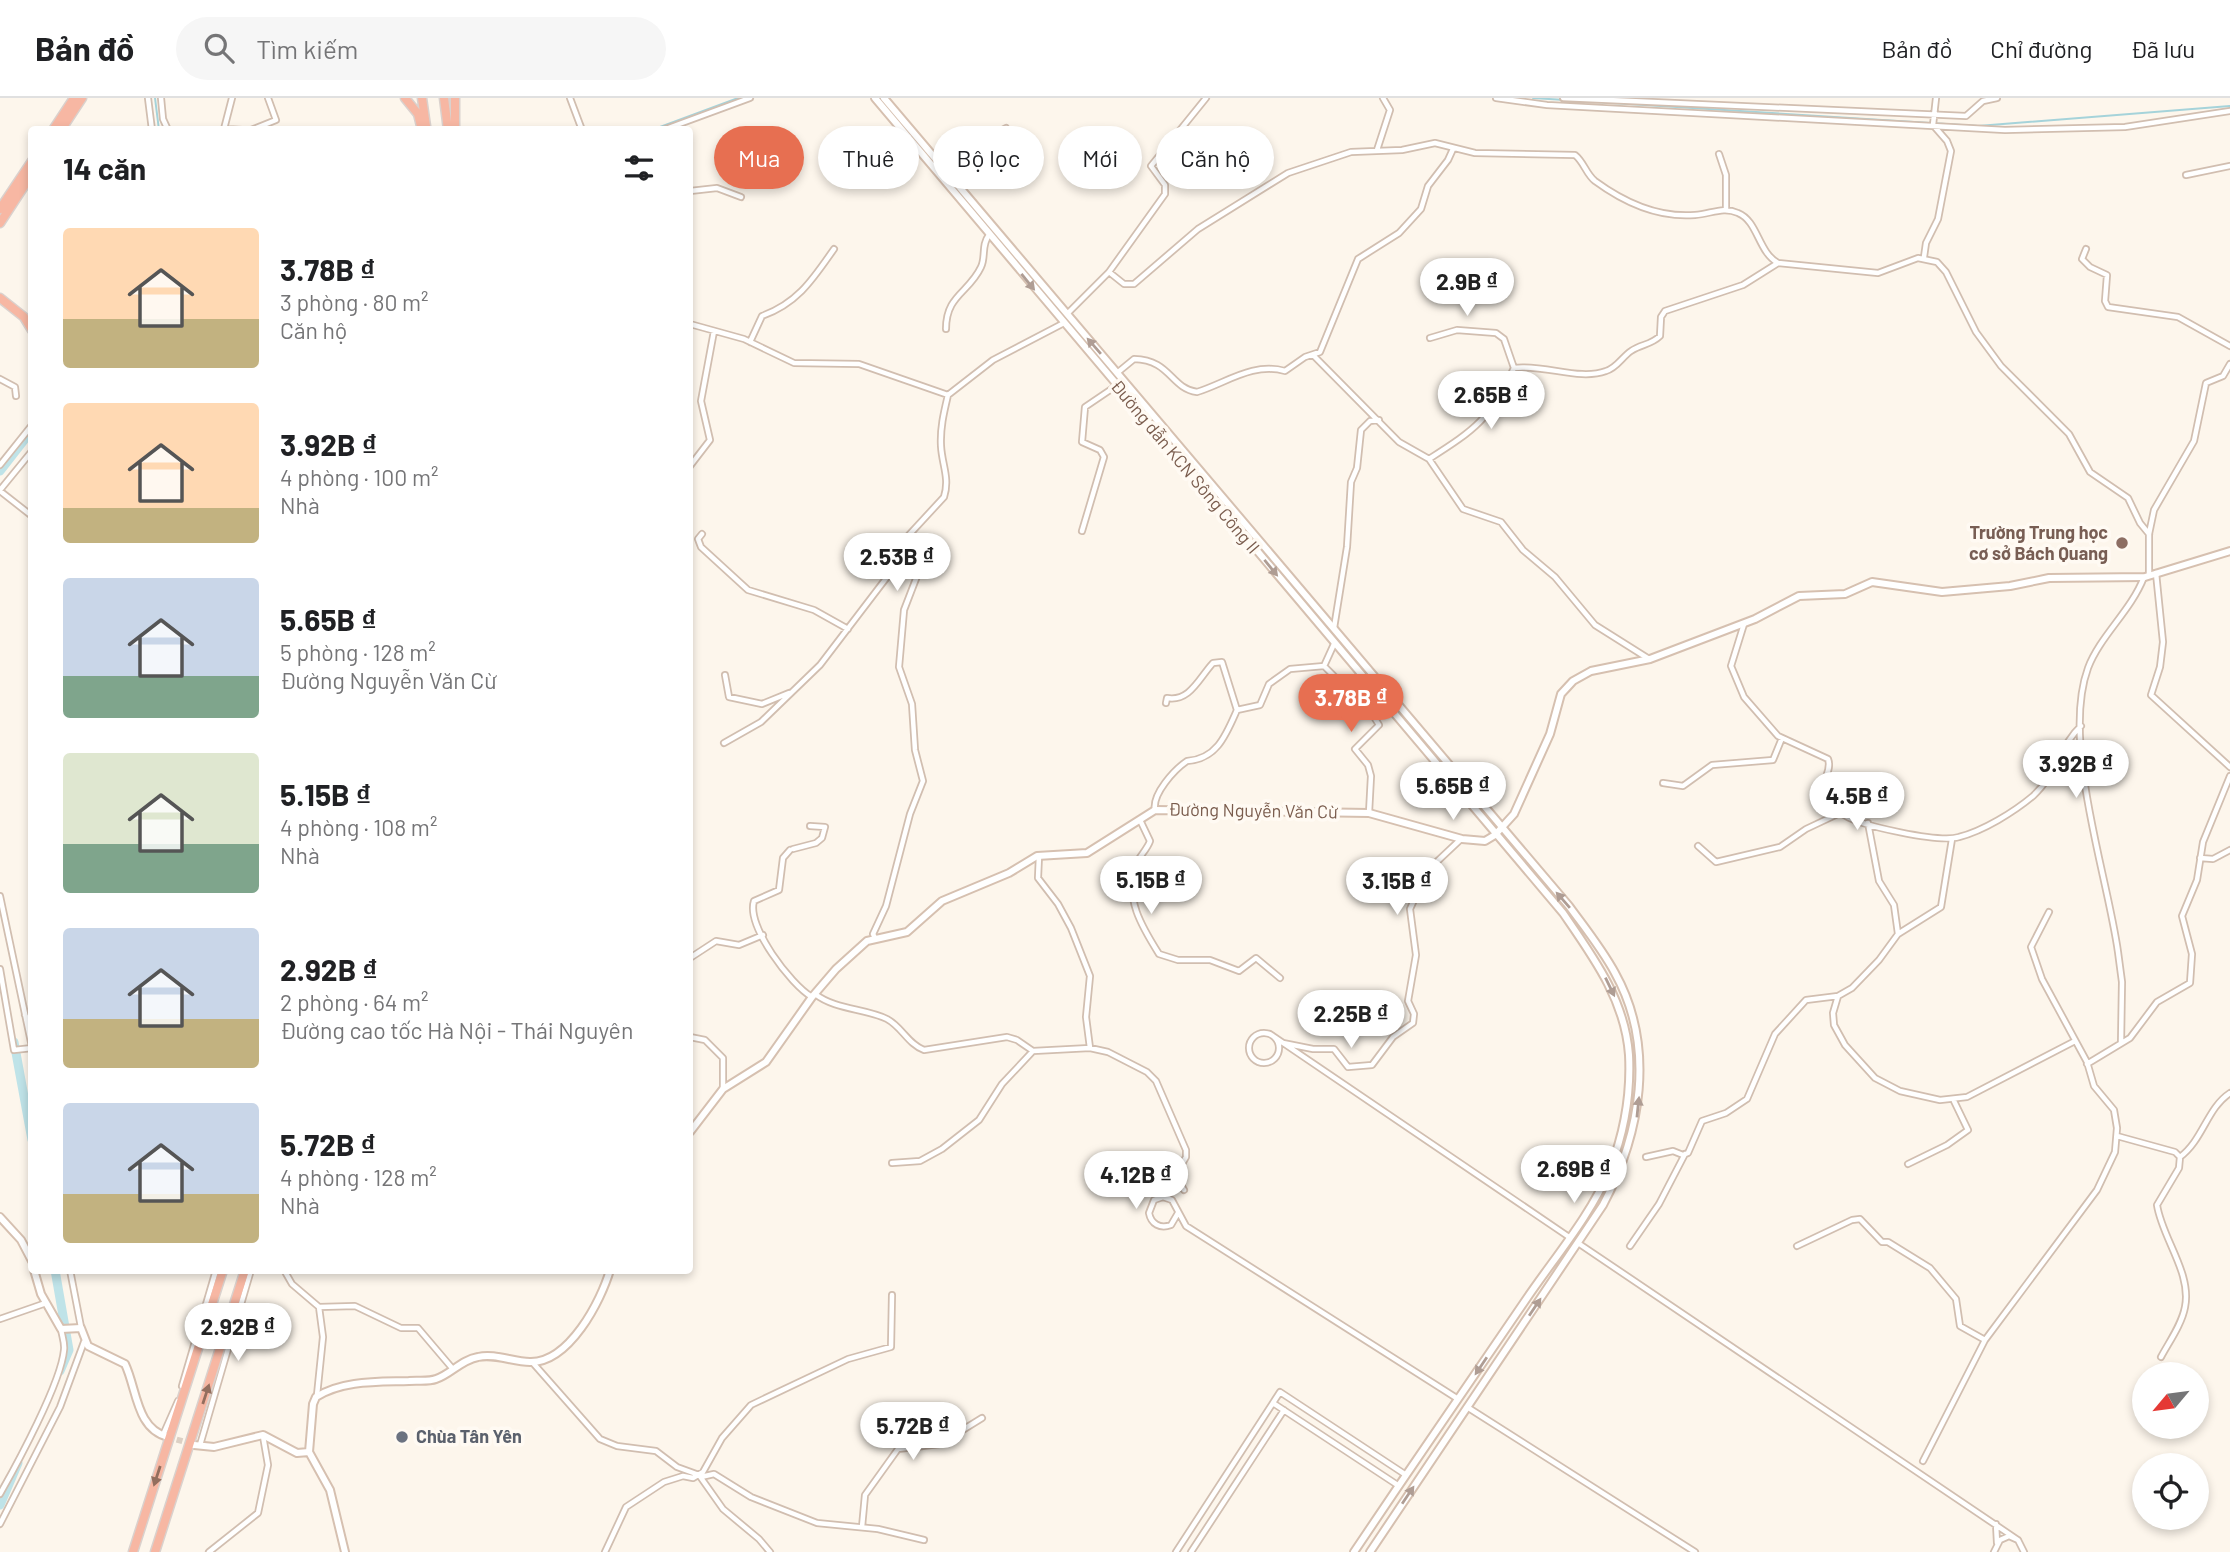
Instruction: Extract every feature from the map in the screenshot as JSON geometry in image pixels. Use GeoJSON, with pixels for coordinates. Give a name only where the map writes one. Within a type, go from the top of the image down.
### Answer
{"type":"FeatureCollection","features":[{"type":"Feature","properties":{"kind":"highway"},"geometry":{"type":"LineString","coordinates":[[62,123],[74,98]]}},
{"type":"Feature","properties":{"kind":"highway"},"geometry":{"type":"LineString","coordinates":[[62,123],[82,98]]}},
{"type":"Feature","properties":{"kind":"highway"},"geometry":{"type":"LineString","coordinates":[[405,98],[418,114],[422,126]]}},
{"type":"Feature","properties":{"kind":"highway"},"geometry":{"type":"LineString","coordinates":[[422,98],[424,126]]}},
{"type":"Feature","properties":{"kind":"highway"},"geometry":{"type":"LineString","coordinates":[[444,98],[448,126]]}},
{"type":"Feature","properties":{"kind":"highway"},"geometry":{"type":"LineString","coordinates":[[455,98],[455,126]]}},
{"type":"Feature","properties":{"kind":"highway"},"geometry":{"type":"LineString","coordinates":[[0,209],[28,167]]}},
{"type":"Feature","properties":{"kind":"highway"},"geometry":{"type":"LineString","coordinates":[[0,223],[28,179]]}},
{"type":"Feature","properties":{"kind":"highway"},"geometry":{"type":"LineString","coordinates":[[0,298],[24,317],[28,324]]}},
{"type":"Feature","properties":{"kind":"highway"},"geometry":{"type":"LineString","coordinates":[[133,1552],[222,1274]]}},
{"type":"Feature","properties":{"kind":"highway"},"geometry":{"type":"LineString","coordinates":[[155,1552],[244,1274]]}},
{"type":"Feature","properties":{"kind":"street"},"geometry":{"type":"LineString","coordinates":[[148,98],[152,126]]}},
{"type":"Feature","properties":{"kind":"street"},"geometry":{"type":"LineString","coordinates":[[161,98],[166,126]]}},
{"type":"Feature","properties":{"kind":"street"},"geometry":{"type":"LineString","coordinates":[[224,126],[232,98]]}},
{"type":"Feature","properties":{"kind":"street"},"geometry":{"type":"LineString","coordinates":[[261,126],[276,120],[268,98]]}},
{"type":"Feature","properties":{"kind":"street"},"geometry":{"type":"LineString","coordinates":[[570,98],[580,126]]}},
{"type":"Feature","properties":{"kind":"street"},"geometry":{"type":"LineString","coordinates":[[674,126],[750,98]]}},
{"type":"Feature","properties":{"kind":"street","name":"Đường dẫn KCN Sông Công II"},"geometry":{"type":"LineString","coordinates":[[875,98],[989,235],[1007,250],[1067,314],[1501,830],[1569,906],[1616,974],[1629,1005],[1639,1059],[1637,1120],[1629,1150],[1603,1205],[1370,1552]]}},
{"type":"Feature","properties":{"kind":"street","name":"Đường dẫn KCN Sông Công II"},"geometry":{"type":"LineString","coordinates":[[884,98],[933,156]]}},
{"type":"Feature","properties":{"kind":"street"},"geometry":{"type":"LineString","coordinates":[[1067,314],[1109,272],[1166,194],[1166,189],[1151,166],[1206,98]]}},
{"type":"Feature","properties":{"kind":"street"},"geometry":{"type":"LineString","coordinates":[[1377,150],[1390,110],[1383,98]]}},
{"type":"Feature","properties":{"kind":"street"},"geometry":{"type":"LineString","coordinates":[[1496,98],[1547,105],[1986,128],[2125,127],[2230,111]]}},
{"type":"Feature","properties":{"kind":"street"},"geometry":{"type":"LineString","coordinates":[[1563,98],[1933,115],[1969,115],[1983,102],[1997,98]]}},
{"type":"Feature","properties":{"kind":"street"},"geometry":{"type":"LineString","coordinates":[[1924,257],[1926,243],[1938,219],[1951,151],[1947,141],[1933,126],[1936,98]]}},
{"type":"Feature","properties":{"kind":"street"},"geometry":{"type":"LineString","coordinates":[[1634,110],[1636,101]]}},
{"type":"Feature","properties":{"kind":"street"},"geometry":{"type":"LineString","coordinates":[[1109,272],[1124,284],[1135,284],[1198,229],[1288,173],[1351,152],[1402,150],[1435,144],[1453,149],[1511,155],[1575,156],[1595,181],[1653,213],[1696,215],[1726,209],[1745,217],[1765,252],[1777,263],[1878,273],[1924,257],[1942,267],[1976,332],[2001,366],[2069,434],[2090,472],[2128,498],[2140,523],[2149,534]]}},
{"type":"Feature","properties":{"kind":"street"},"geometry":{"type":"LineString","coordinates":[[1117,373],[1134,359],[1156,363],[1183,387],[1197,392],[1261,368],[1285,371],[1304,357],[1324,349],[1358,259],[1399,233],[1421,209],[1428,186],[1453,149]]}},
{"type":"Feature","properties":{"kind":"street"},"geometry":{"type":"LineString","coordinates":[[1719,154],[1726,175],[1726,209]]}},
{"type":"Feature","properties":{"kind":"street"},"geometry":{"type":"LineString","coordinates":[[2186,175],[2230,166]]}},
{"type":"Feature","properties":{"kind":"street"},"geometry":{"type":"LineString","coordinates":[[693,191],[718,188],[741,197]]}},
{"type":"Feature","properties":{"kind":"street","name":"Đường dẫn KCN Sông Công II"},"geometry":{"type":"LineString","coordinates":[[959,189],[1062,324],[1563,914],[1607,979],[1620,1009],[1629,1055],[1625,1117],[1619,1146],[1604,1182],[1354,1552]]}},
{"type":"Feature","properties":{"kind":"street"},"geometry":{"type":"LineString","coordinates":[[946,329],[949,307],[981,267],[984,242],[989,235]]}},
{"type":"Feature","properties":{"kind":"street"},"geometry":{"type":"LineString","coordinates":[[750,342],[762,316],[790,303],[813,282],[834,249]]}},
{"type":"Feature","properties":{"kind":"street"},"geometry":{"type":"LineString","coordinates":[[2086,249],[2082,259],[2108,277],[2105,301],[2108,307],[2179,317],[2230,346]]}},
{"type":"Feature","properties":{"kind":"street"},"geometry":{"type":"LineString","coordinates":[[1514,368],[1539,366],[1573,373],[1609,370],[1632,350],[1648,345],[1660,337],[1661,317],[1665,311],[1743,285],[1777,263]]}},
{"type":"Feature","properties":{"kind":"street"},"geometry":{"type":"LineString","coordinates":[[875,938],[873,934],[886,906],[909,814],[923,781],[915,750],[912,704],[899,665],[904,610],[919,571],[910,547],[909,532],[932,511],[947,489],[947,474],[940,443],[948,395],[993,360],[1062,324]]}},
{"type":"Feature","properties":{"kind":"street"},"geometry":{"type":"LineString","coordinates":[[693,325],[750,342],[794,363],[859,364],[948,395]]}},
{"type":"Feature","properties":{"kind":"street"},"geometry":{"type":"LineString","coordinates":[[1429,459],[1468,435],[1491,413],[1514,368],[1504,340],[1496,333],[1457,330],[1430,338]]}},
{"type":"Feature","properties":{"kind":"street"},"geometry":{"type":"LineString","coordinates":[[693,463],[710,440],[701,401],[714,331]]}},
{"type":"Feature","properties":{"kind":"street"},"geometry":{"type":"LineString","coordinates":[[1313,355],[1410,450],[1429,459],[1463,509],[1501,522],[1523,550],[1555,577],[1595,625],[1650,659]]}},
{"type":"Feature","properties":{"kind":"street"},"geometry":{"type":"LineString","coordinates":[[2230,364],[2223,376],[2206,383],[2194,441],[2155,506],[2149,534],[2150,574],[2163,642],[2160,667],[2151,695],[2230,767]]}},
{"type":"Feature","properties":{"kind":"street"},"geometry":{"type":"LineString","coordinates":[[0,379],[15,387],[16,396]]}},
{"type":"Feature","properties":{"kind":"street"},"geometry":{"type":"LineString","coordinates":[[1082,531],[1104,457],[1100,450],[1082,442],[1085,407],[1116,386]]}},
{"type":"Feature","properties":{"kind":"street"},"geometry":{"type":"LineString","coordinates":[[1334,632],[1347,547],[1348,498],[1357,468],[1361,430],[1370,421],[1379,421]]}},
{"type":"Feature","properties":{"kind":"street"},"geometry":{"type":"LineString","coordinates":[[0,465],[28,430]]}},
{"type":"Feature","properties":{"kind":"street"},"geometry":{"type":"LineString","coordinates":[[28,456],[0,490],[28,513]]}},
{"type":"Feature","properties":{"kind":"street"},"geometry":{"type":"LineString","coordinates":[[702,534],[698,539],[701,547],[748,590],[814,610],[848,629]]}},
{"type":"Feature","properties":{"kind":"street"},"geometry":{"type":"LineString","coordinates":[[724,743],[755,726],[820,665],[910,547]]}},
{"type":"Feature","properties":{"kind":"street"},"geometry":{"type":"LineString","coordinates":[[1495,835],[1520,803],[1550,734],[1555,710],[1564,690],[1573,681],[1591,671],[1650,659],[1745,623],[1790,598],[1845,594],[1872,582],[1942,592],[2010,586],[2049,578],[2150,574],[2230,551]]}},
{"type":"Feature","properties":{"kind":"street"},"geometry":{"type":"LineString","coordinates":[[2121,1043],[2122,982],[2118,952],[2079,755],[2088,669],[2150,574]]}},
{"type":"Feature","properties":{"kind":"street"},"geometry":{"type":"LineString","coordinates":[[1289,590],[1296,584]]}},
{"type":"Feature","properties":{"kind":"street"},"geometry":{"type":"LineString","coordinates":[[1745,623],[1732,661],[1732,673],[1752,709],[1782,738],[1828,759],[1830,765],[1823,786],[1842,812],[1868,823],[1922,837],[1952,839],[1988,824],[2033,795],[2054,772],[2070,736],[2081,726]]}},
{"type":"Feature","properties":{"kind":"street"},"geometry":{"type":"LineString","coordinates":[[1324,666],[1334,644]]}},
{"type":"Feature","properties":{"kind":"street"},"geometry":{"type":"LineString","coordinates":[[1155,810],[1155,797],[1174,772],[1187,761],[1201,761],[1212,753],[1231,726],[1237,710],[1222,662],[1213,663],[1185,696],[1175,700],[1167,698],[1166,703]]}},
{"type":"Feature","properties":{"kind":"street"},"geometry":{"type":"LineString","coordinates":[[1237,710],[1259,705],[1269,684],[1290,669],[1324,666]]}},
{"type":"Feature","properties":{"kind":"street"},"geometry":{"type":"LineString","coordinates":[[1324,666],[1343,685],[1349,703],[1374,717],[1380,725],[1355,749],[1368,765],[1371,776],[1369,813]]}},
{"type":"Feature","properties":{"kind":"street"},"geometry":{"type":"LineString","coordinates":[[725,676],[727,696],[744,701],[767,703],[794,690]]}},
{"type":"Feature","properties":{"kind":"street"},"geometry":{"type":"LineString","coordinates":[[1663,783],[1683,786],[1712,765],[1773,760],[1782,738]]}},
{"type":"Feature","properties":{"kind":"street"},"geometry":{"type":"LineString","coordinates":[[2087,1064],[2132,1036],[2154,1005],[2190,983],[2192,954],[2182,916],[2196,884],[2203,842],[2230,776]]}},
{"type":"Feature","properties":{"kind":"street","name":"Đường Nguyễn Văn Cừ"},"geometry":{"type":"LineString","coordinates":[[693,1128],[723,1089],[771,1057],[813,996],[852,953],[875,938],[907,932],[942,901],[1009,873],[1038,856],[1087,853],[1155,810],[1369,813],[1462,839],[1485,841],[1495,835]]}},
{"type":"Feature","properties":{"kind":"street"},"geometry":{"type":"LineString","coordinates":[[1698,846],[1716,862],[1721,862],[1734,856],[1780,848],[1806,829],[1842,812]]}},
{"type":"Feature","properties":{"kind":"street"},"geometry":{"type":"LineString","coordinates":[[1140,820],[1150,841],[1135,865],[1133,887],[1136,914],[1159,954],[1178,960],[1209,960],[1239,971],[1256,958],[1280,978]]}},
{"type":"Feature","properties":{"kind":"street"},"geometry":{"type":"LineString","coordinates":[[1868,823],[1879,881],[1894,905],[1898,934]]}},
{"type":"Feature","properties":{"kind":"street"},"geometry":{"type":"LineString","coordinates":[[810,826],[825,827],[822,838],[816,843],[792,849],[783,855],[779,890],[758,898],[753,905],[753,915],[787,977],[813,996],[889,1020],[912,1044],[924,1051],[1007,1037],[1033,1051],[1090,1048],[1108,1052],[1147,1072],[1156,1081],[1185,1150],[1186,1157],[1175,1175],[1184,1190]]}},
{"type":"Feature","properties":{"kind":"street"},"geometry":{"type":"LineString","coordinates":[[1283,1043],[1313,1049],[1334,1049],[1348,1067],[1372,1065],[1393,1037],[1413,1023],[1414,1014],[1408,1001],[1416,955],[1410,909],[1427,871],[1462,839]]}},
{"type":"Feature","properties":{"kind":"street"},"geometry":{"type":"LineString","coordinates":[[1630,1246],[1659,1204],[1685,1153],[1692,1147],[1702,1121],[1726,1113],[1747,1100],[1776,1034],[1805,1000],[1838,996],[1860,982],[1898,934],[1941,907],[1952,839]]}},
{"type":"Feature","properties":{"kind":"street"},"geometry":{"type":"LineString","coordinates":[[2200,859],[2213,859],[2230,850]]}},
{"type":"Feature","properties":{"kind":"street"},"geometry":{"type":"LineString","coordinates":[[1038,856],[1038,878],[1071,928],[1090,976],[1086,1017],[1090,1048]]}},
{"type":"Feature","properties":{"kind":"street"},"geometry":{"type":"LineString","coordinates":[[0,896],[28,1035]]}},
{"type":"Feature","properties":{"kind":"street"},"geometry":{"type":"LineString","coordinates":[[1923,1461],[1984,1340],[2097,1190],[2110,1168],[2116,1136],[2114,1110],[2094,1086],[2087,1064],[2044,984],[2031,947],[2049,912]]}},
{"type":"Feature","properties":{"kind":"street"},"geometry":{"type":"LineString","coordinates":[[693,956],[716,941],[740,945],[763,935]]}},
{"type":"Feature","properties":{"kind":"street"},"geometry":{"type":"LineString","coordinates":[[0,969],[13,1046],[16,1051],[28,1049]]}},
{"type":"Feature","properties":{"kind":"street"},"geometry":{"type":"LineString","coordinates":[[1838,996],[1833,1013],[1837,1032],[1874,1078],[1900,1091],[1954,1101],[2075,1041]]}},
{"type":"Feature","properties":{"kind":"street"},"geometry":{"type":"LineString","coordinates":[[23,1013],[28,1021]]}},
{"type":"Feature","properties":{"kind":"street"},"geometry":{"type":"LineString","coordinates":[[1289,1048],[1271,1062],[1261,1063],[1250,1054],[1252,1039],[1261,1033],[1270,1034],[1995,1523],[2018,1539],[2024,1552]]}},
{"type":"Feature","properties":{"kind":"street"},"geometry":{"type":"LineString","coordinates":[[1270,1034],[1278,1041],[1278,1055]]}},
{"type":"Feature","properties":{"kind":"street"},"geometry":{"type":"LineString","coordinates":[[693,1038],[705,1040],[723,1058],[723,1089]]}},
{"type":"Feature","properties":{"kind":"street"},"geometry":{"type":"LineString","coordinates":[[892,1163],[920,1161],[942,1149],[979,1120],[1002,1084],[1033,1051]]}},
{"type":"Feature","properties":{"kind":"street"},"geometry":{"type":"LineString","coordinates":[[1629,1055],[1639,1059]]}},
{"type":"Feature","properties":{"kind":"street"},"geometry":{"type":"LineString","coordinates":[[2161,1357],[2182,1317],[2186,1301],[2157,1205],[2179,1167],[2180,1157],[2195,1145],[2218,1103],[2230,1093]]}},
{"type":"Feature","properties":{"kind":"street"},"geometry":{"type":"LineString","coordinates":[[1908,1164],[1947,1145],[1968,1130],[1954,1101]]}},
{"type":"Feature","properties":{"kind":"street"},"geometry":{"type":"LineString","coordinates":[[2116,1136],[2175,1152],[2180,1157]]}},
{"type":"Feature","properties":{"kind":"street"},"geometry":{"type":"LineString","coordinates":[[1646,1157],[1673,1151],[1685,1153]]}},
{"type":"Feature","properties":{"kind":"street"},"geometry":{"type":"LineString","coordinates":[[1186,1226],[1175,1204],[1168,1198],[1158,1198],[1151,1204],[1149,1213],[1153,1222],[1161,1227],[1171,1224],[1186,1226],[1458,1399]]}},
{"type":"Feature","properties":{"kind":"street"},"geometry":{"type":"LineString","coordinates":[[1171,1224],[1178,1213]]}},
{"type":"Feature","properties":{"kind":"street"},"geometry":{"type":"LineString","coordinates":[[1,1220],[21,1240],[28,1253]]}},
{"type":"Feature","properties":{"kind":"street"},"geometry":{"type":"LineString","coordinates":[[1797,1246],[1852,1220],[1863,1221],[1882,1242],[1888,1242],[1925,1263],[1956,1299],[1960,1326],[1984,1340]]}},
{"type":"Feature","properties":{"kind":"street"},"geometry":{"type":"LineString","coordinates":[[0,1494],[61,1364],[64,1349],[62,1329],[46,1303],[35,1274]]}},
{"type":"Feature","properties":{"kind":"street"},"geometry":{"type":"LineString","coordinates":[[70,1274],[78,1329],[85,1342],[94,1350],[125,1364],[144,1420],[166,1436],[215,1274]]}},
{"type":"Feature","properties":{"kind":"street"},"geometry":{"type":"LineString","coordinates":[[250,1274],[196,1445],[214,1447],[263,1436],[297,1453],[309,1452]]}},
{"type":"Feature","properties":{"kind":"street"},"geometry":{"type":"LineString","coordinates":[[286,1274],[292,1284],[319,1307],[323,1337],[309,1452],[330,1490],[345,1552]]}},
{"type":"Feature","properties":{"kind":"street"},"geometry":{"type":"LineString","coordinates":[[317,1395],[349,1384],[436,1379],[452,1368],[480,1356],[533,1363],[549,1357],[566,1345],[583,1327],[599,1302],[609,1274]]}},
{"type":"Feature","properties":{"kind":"street"},"geometry":{"type":"LineString","coordinates":[[700,1476],[722,1438],[751,1405],[848,1359],[891,1347],[892,1295]]}},
{"type":"Feature","properties":{"kind":"street"},"geometry":{"type":"LineString","coordinates":[[0,1319],[46,1303]]}},
{"type":"Feature","properties":{"kind":"street"},"geometry":{"type":"LineString","coordinates":[[319,1307],[355,1306],[401,1328],[418,1328],[452,1368]]}},
{"type":"Feature","properties":{"kind":"street"},"geometry":{"type":"LineString","coordinates":[[62,1329],[78,1329]]}},
{"type":"Feature","properties":{"kind":"street"},"geometry":{"type":"LineString","coordinates":[[0,1524],[60,1407],[85,1342]]}},
{"type":"Feature","properties":{"kind":"street"},"geometry":{"type":"LineString","coordinates":[[533,1363],[552,1388],[603,1441],[656,1451],[677,1467],[700,1476],[723,1509],[759,1539],[770,1552]]}},
{"type":"Feature","properties":{"kind":"street"},"geometry":{"type":"LineString","coordinates":[[1177,1552],[1280,1392],[1406,1475]]}},
{"type":"Feature","properties":{"kind":"street"},"geometry":{"type":"LineString","coordinates":[[1273,1403],[1399,1486]]}},
{"type":"Feature","properties":{"kind":"street"},"geometry":{"type":"LineString","coordinates":[[1467,1407],[1695,1552]]}},
{"type":"Feature","properties":{"kind":"street"},"geometry":{"type":"LineString","coordinates":[[1191,1552],[1284,1410]]}},
{"type":"Feature","properties":{"kind":"street"},"geometry":{"type":"LineString","coordinates":[[862,1527],[865,1495],[898,1450],[940,1444],[982,1419]]}},
{"type":"Feature","properties":{"kind":"street"},"geometry":{"type":"LineString","coordinates":[[209,1552],[258,1513],[268,1465],[263,1436]]}},
{"type":"Feature","properties":{"kind":"street"},"geometry":{"type":"LineString","coordinates":[[605,1552],[631,1503],[670,1479],[718,1475],[751,1497],[817,1523],[862,1527],[924,1539]]}},
{"type":"Feature","properties":{"kind":"street"},"geometry":{"type":"LineString","coordinates":[[1994,1552],[1995,1523]]}},
{"type":"Feature","properties":{"kind":"street"},"geometry":{"type":"LineString","coordinates":[[1996,1543],[2009,1536],[2018,1539]]}},
{"type":"Feature","properties":{"kind":"waterway"},"geometry":{"type":"LineString","coordinates":[[155,98],[158,126]]}},
{"type":"Feature","properties":{"kind":"waterway"},"geometry":{"type":"LineString","coordinates":[[663,126],[738,98]]}},
{"type":"Feature","properties":{"kind":"waterway"},"geometry":{"type":"LineString","coordinates":[[1533,98],[1978,126],[2230,106]]}},
{"type":"Feature","properties":{"kind":"waterway"},"geometry":{"type":"LineString","coordinates":[[0,471],[28,435]]}},
{"type":"Feature","properties":{"kind":"waterway"},"geometry":{"type":"LineString","coordinates":[[14,1042],[28,1118]]}},
{"type":"Feature","properties":{"kind":"waterway"},"geometry":{"type":"LineString","coordinates":[[56,1274],[69,1350],[60,1371]]}},
{"type":"Feature","properties":{"kind":"waterway"},"geometry":{"type":"LineString","coordinates":[[0,1505],[18,1463]]}},
{"type":"Feature","properties":{"kind":"tunnel"},"geometry":{"type":"LineString","coordinates":[[168,1437],[192,1444]]}},
{"type":"Feature","properties":{"kind":"place","name":"Trường Trung học cơ sở Bách Quang"},"geometry":{"type":"Point","coordinates":[2122,543]}},
{"type":"Feature","properties":{"kind":"place","name":"Chùa Tân Yên"},"geometry":{"type":"Point","coordinates":[402,1437]}}]}
